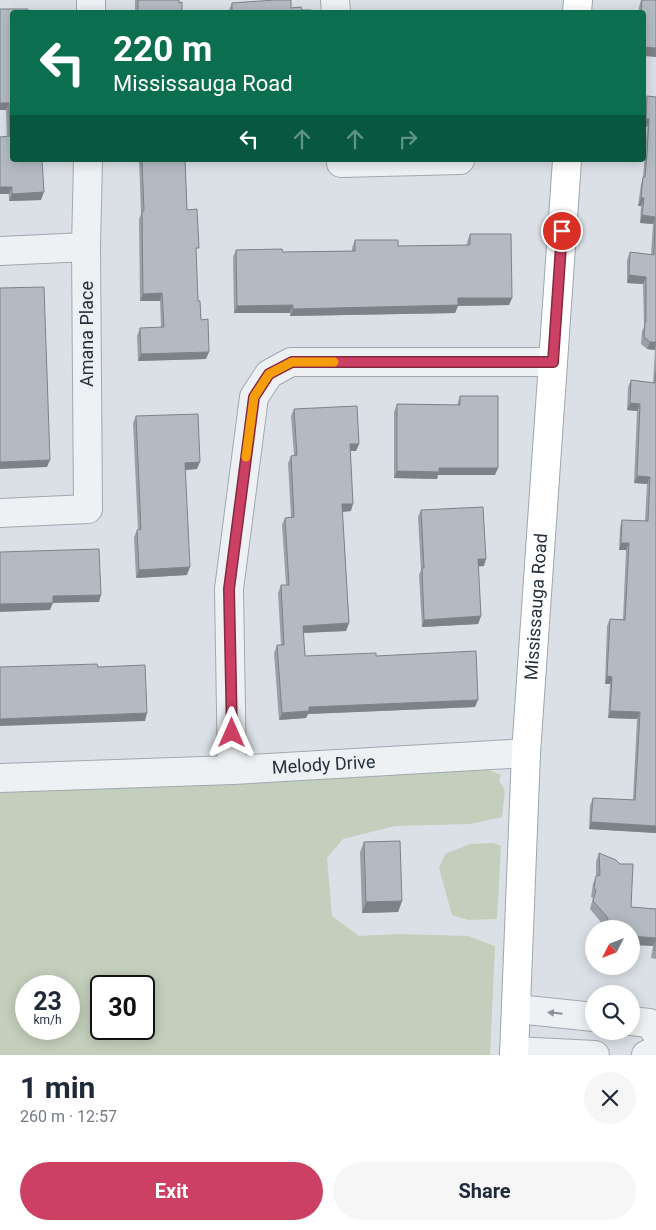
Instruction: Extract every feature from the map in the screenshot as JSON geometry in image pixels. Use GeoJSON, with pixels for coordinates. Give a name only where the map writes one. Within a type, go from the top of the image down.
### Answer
{"type":"FeatureCollection","features":[{"type":"Feature","properties":{"kind":"main road","name":"Mississauga Road"},"geometry":{"type":"LineString","coordinates":[[514,1053],[526,753],[567,162]]}},
{"type":"Feature","properties":{"kind":"street","name":"Amana Place"},"geometry":{"type":"LineString","coordinates":[[0,513],[88,509],[86,247],[88,162]]}},
{"type":"Feature","properties":{"kind":"street"},"geometry":{"type":"LineString","coordinates":[[341,162],[381,162]]}},
{"type":"Feature","properties":{"kind":"street"},"geometry":{"type":"LineString","coordinates":[[0,251],[86,247]]}},
{"type":"Feature","properties":{"kind":"street"},"geometry":{"type":"LineString","coordinates":[[232,770],[229,589],[254,397],[269,374],[292,362],[553,362]]}},
{"type":"Feature","properties":{"kind":"street","name":"Melody Drive"},"geometry":{"type":"LineString","coordinates":[[0,778],[232,770],[526,753]]}},
{"type":"Feature","properties":{"kind":"street"},"geometry":{"type":"LineString","coordinates":[[517,1009],[585,1016]]}},
{"type":"Feature","properties":{"kind":"street"},"geometry":{"type":"LineString","coordinates":[[640,1022],[649,1023],[656,1033]]}},
{"type":"Feature","properties":{"kind":"street"},"geometry":{"type":"LineString","coordinates":[[646,1055],[656,1050]]}},
{"type":"Feature","properties":{"kind":"street"},"geometry":{"type":"LineString","coordinates":[[514,1053],[595,1055]]}},
{"type":"Feature","properties":{"kind":"green space"},"geometry":{"type":"Polygon","coordinates":[[[489,770],[501,775],[499,780],[505,791],[502,817],[470,824],[395,826],[343,839],[327,858],[332,916],[359,936],[399,934],[468,936],[495,946],[490,1055],[0,1055],[0,792],[489,770]]]}},
{"type":"Feature","properties":{"kind":"green space"},"geometry":{"type":"Polygon","coordinates":[[[493,843],[501,846],[497,919],[468,920],[452,915],[439,868],[445,854],[470,844],[493,843]]]}},
{"type":"Feature","properties":{"kind":"building"},"geometry":{"type":"Polygon","coordinates":[[[138,0],[179,0],[179,3],[182,2],[182,10],[138,10],[138,0]]]}},
{"type":"Feature","properties":{"kind":"building"},"geometry":{"type":"Polygon","coordinates":[[[291,0],[291,8],[301,7],[302,10],[232,10],[232,3],[291,0]]]}},
{"type":"Feature","properties":{"kind":"building"},"geometry":{"type":"Polygon","coordinates":[[[642,0],[656,0],[656,48],[646,47],[646,10],[641,10],[642,0]]]}},
{"type":"Feature","properties":{"kind":"building"},"geometry":{"type":"Polygon","coordinates":[[[0,9],[28,9],[10,10],[10,136],[9,103],[0,103],[0,9]]]}},
{"type":"Feature","properties":{"kind":"building"},"geometry":{"type":"Polygon","coordinates":[[[647,96],[656,97],[656,342],[650,342],[644,337],[646,277],[629,275],[630,252],[654,255],[655,217],[642,215],[644,198],[641,198],[647,154],[649,119],[646,119],[647,96]]]}},
{"type":"Feature","properties":{"kind":"building"},"geometry":{"type":"Polygon","coordinates":[[[10,136],[10,162],[42,162],[44,192],[12,194],[12,187],[0,187],[0,137],[10,136]]]}},
{"type":"Feature","properties":{"kind":"building"},"geometry":{"type":"Polygon","coordinates":[[[142,162],[185,162],[187,210],[197,209],[199,248],[196,248],[198,301],[200,301],[201,320],[208,319],[209,352],[141,354],[140,328],[164,327],[162,293],[143,294],[142,211],[144,211],[142,162]]]}},
{"type":"Feature","properties":{"kind":"building"},"geometry":{"type":"Polygon","coordinates":[[[470,234],[511,234],[512,298],[458,298],[458,305],[293,309],[293,305],[237,306],[236,250],[282,249],[283,252],[355,251],[355,240],[398,240],[398,246],[470,245],[470,234]]]}},
{"type":"Feature","properties":{"kind":"building"},"geometry":{"type":"Polygon","coordinates":[[[44,287],[50,460],[0,462],[0,288],[44,287]]]}},
{"type":"Feature","properties":{"kind":"building"},"geometry":{"type":"Polygon","coordinates":[[[656,371],[656,826],[591,822],[593,798],[635,800],[640,712],[610,711],[612,677],[607,676],[610,619],[625,620],[629,543],[621,543],[622,520],[648,521],[650,477],[637,476],[640,404],[630,403],[631,380],[655,383],[656,371]]]}},
{"type":"Feature","properties":{"kind":"building"},"geometry":{"type":"Polygon","coordinates":[[[460,396],[498,396],[498,468],[439,468],[439,472],[397,471],[397,404],[460,405],[460,396]]]}},
{"type":"Feature","properties":{"kind":"building"},"geometry":{"type":"Polygon","coordinates":[[[357,406],[359,444],[350,444],[353,504],[342,504],[349,623],[303,626],[305,656],[376,653],[376,656],[476,651],[478,700],[309,707],[309,711],[282,713],[277,645],[284,645],[281,585],[289,585],[285,518],[294,517],[291,456],[297,455],[294,409],[357,406]]]}},
{"type":"Feature","properties":{"kind":"building"},"geometry":{"type":"Polygon","coordinates":[[[198,414],[200,462],[185,463],[190,567],[139,570],[137,530],[141,529],[136,416],[198,414]]]}},
{"type":"Feature","properties":{"kind":"building"},"geometry":{"type":"Polygon","coordinates":[[[483,507],[486,559],[478,559],[481,616],[424,620],[421,510],[483,507]]]}},
{"type":"Feature","properties":{"kind":"building"},"geometry":{"type":"Polygon","coordinates":[[[99,549],[101,595],[53,596],[53,603],[0,604],[0,552],[99,549]]]}},
{"type":"Feature","properties":{"kind":"building"},"geometry":{"type":"Polygon","coordinates":[[[97,664],[98,667],[145,665],[147,713],[0,719],[0,667],[97,664]]]}},
{"type":"Feature","properties":{"kind":"building"},"geometry":{"type":"Polygon","coordinates":[[[400,841],[402,901],[366,902],[364,842],[400,841]]]}},
{"type":"Feature","properties":{"kind":"building"},"geometry":{"type":"Polygon","coordinates":[[[599,853],[616,860],[620,864],[633,864],[631,907],[656,909],[656,938],[640,937],[640,920],[608,920],[593,901],[596,890],[594,888],[596,876],[600,875],[599,853]]]}},
{"type":"Feature","properties":{"kind":"slow traffic"},"geometry":{"type":"LineString","coordinates":[[246,457],[254,397],[269,374],[292,362],[334,362]]}},
{"type":"Feature","properties":{"kind":"route"},"geometry":{"type":"LineString","coordinates":[[232,733],[229,589],[254,397],[269,374],[292,362],[553,362],[562,231]]}}]}
